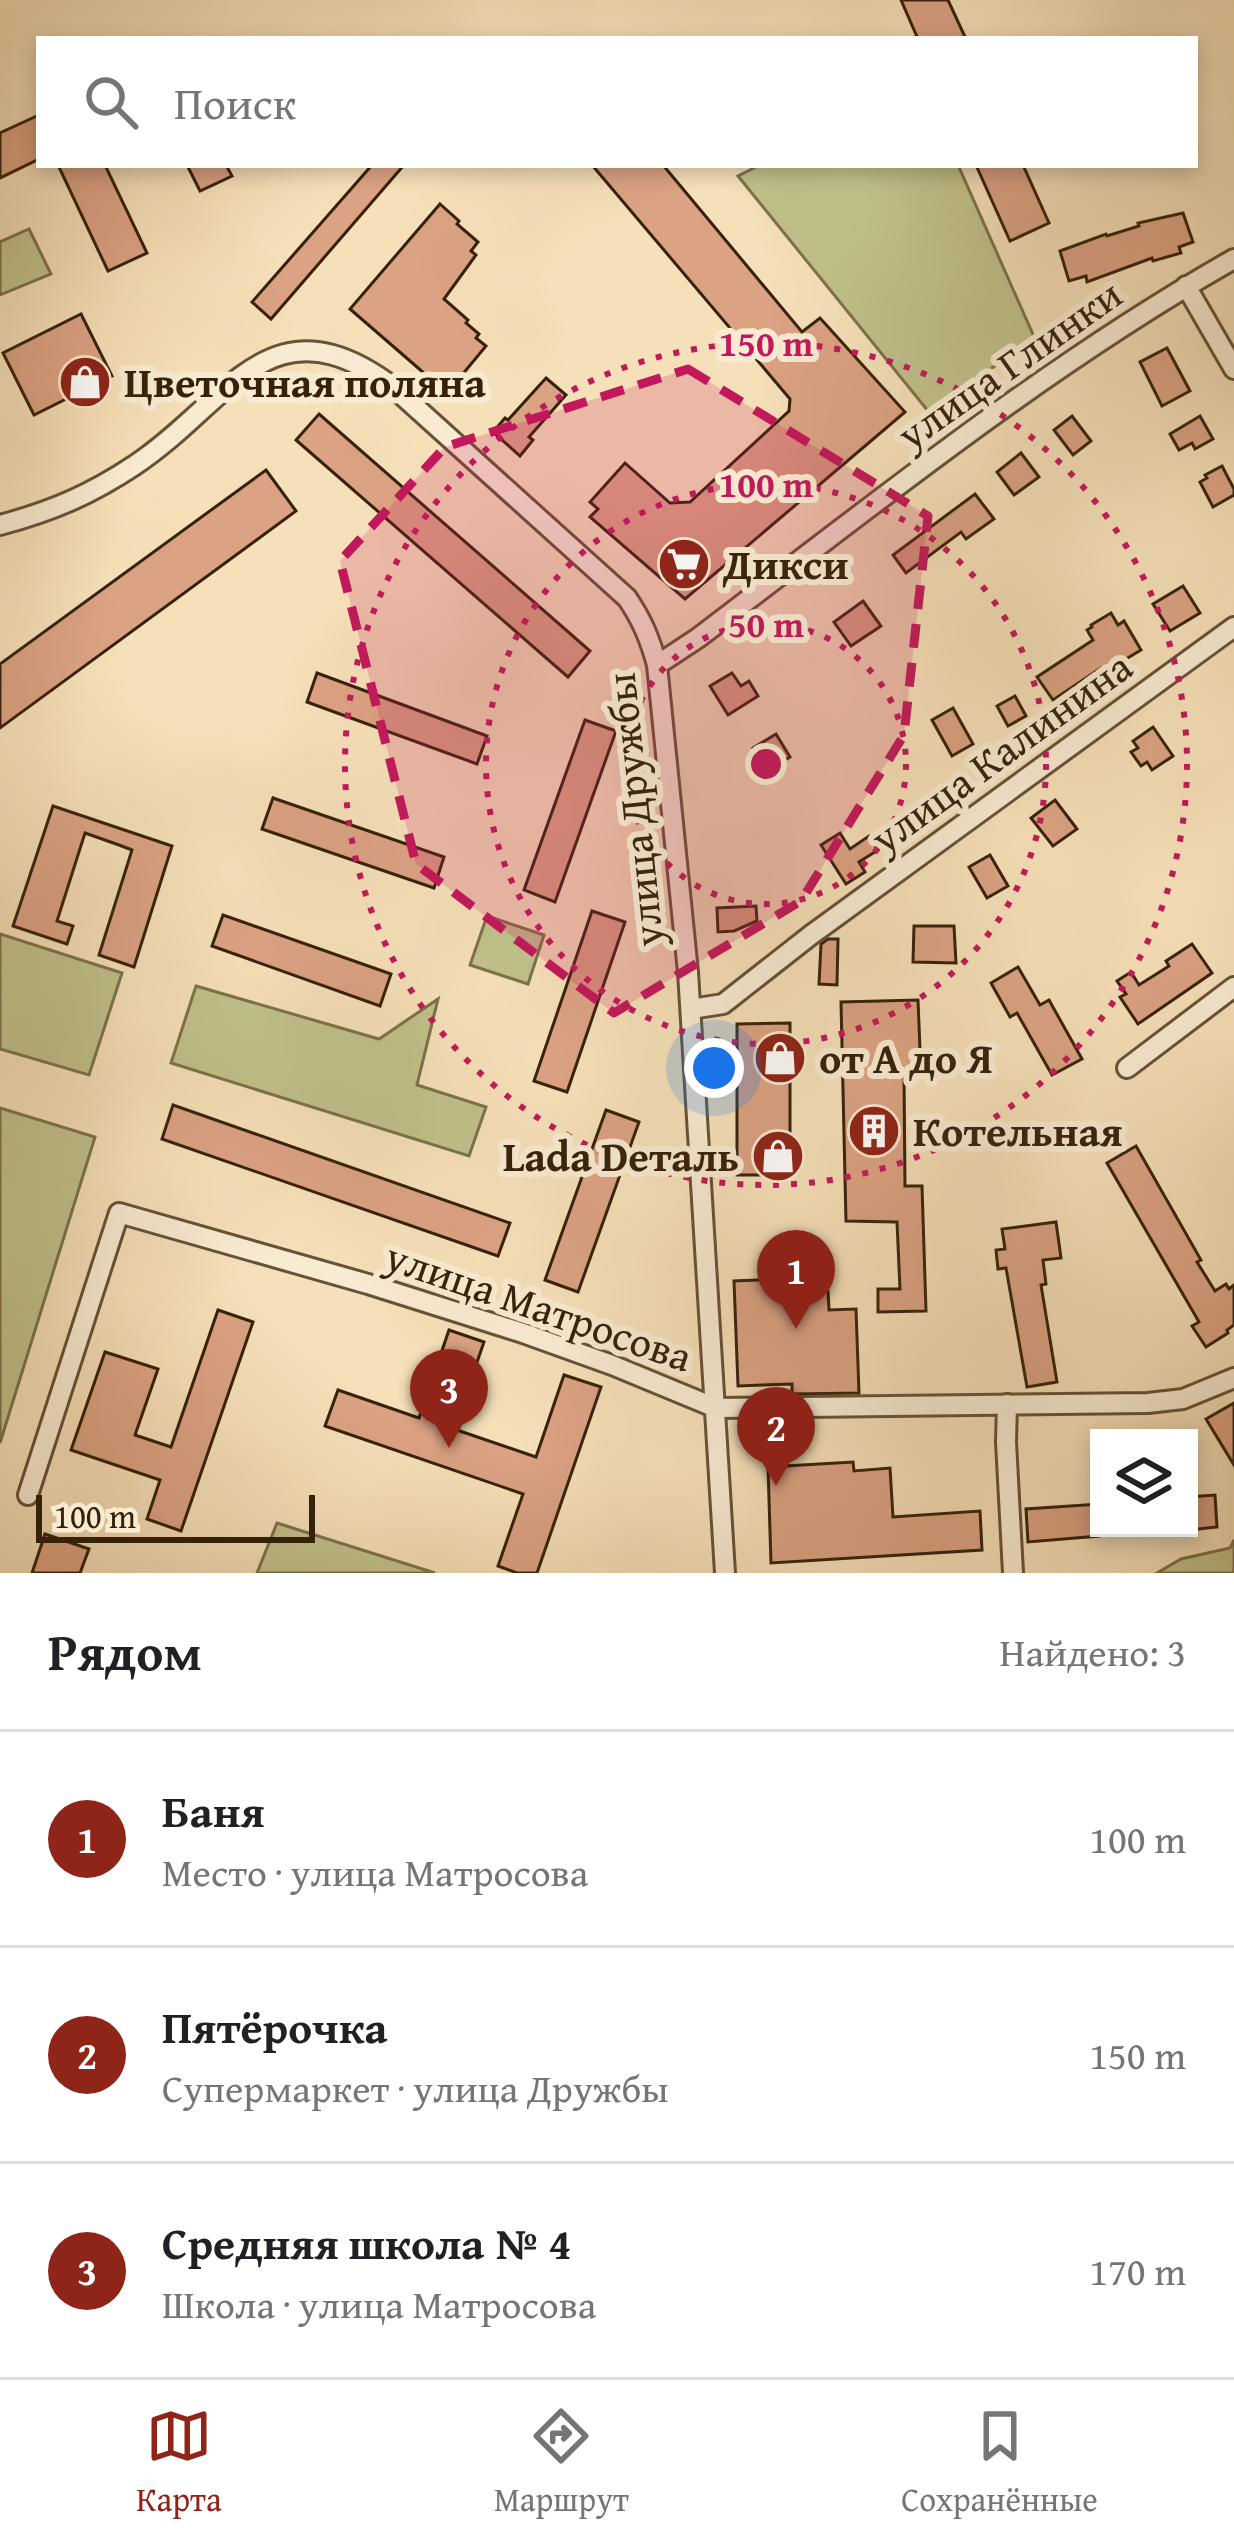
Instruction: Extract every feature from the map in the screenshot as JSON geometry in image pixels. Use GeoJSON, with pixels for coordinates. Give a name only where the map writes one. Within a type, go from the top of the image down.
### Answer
{"type":"FeatureCollection","features":[{"type":"Feature","properties":{"kind":"street","name":"улица Глинки"},"geometry":{"type":"LineString","coordinates":[[657,665],[1044,380],[1234,259]]}},
{"type":"Feature","properties":{"kind":"street"},"geometry":{"type":"LineString","coordinates":[[1186,286],[1234,369]]}},
{"type":"Feature","properties":{"kind":"street","name":"улица Дружбы"},"geometry":{"type":"LineString","coordinates":[[0,525],[51,511],[138,463],[262,362],[295,350],[317,350],[344,357],[393,387],[627,598],[649,633],[657,665],[680,875],[725,1573]]}},
{"type":"Feature","properties":{"kind":"street","name":"улица Калинина"},"geometry":{"type":"LineString","coordinates":[[691,1009],[723,1004],[1234,627]]}},
{"type":"Feature","properties":{"kind":"street"},"geometry":{"type":"LineString","coordinates":[[1127,1067],[1234,986]]}},
{"type":"Feature","properties":{"kind":"street","name":"улица Матросова"},"geometry":{"type":"LineString","coordinates":[[28,1495],[119,1213],[523,1333],[716,1408],[1090,1405],[1183,1399],[1234,1378]]}},
{"type":"Feature","properties":{"kind":"street"},"geometry":{"type":"LineString","coordinates":[[1007,1404],[1013,1573]]}},
{"type":"Feature","properties":{"kind":"highlighted area"},"geometry":{"type":"Polygon","coordinates":[[[688,369],[928,516],[904,735],[801,901],[614,1013],[416,864],[340,561],[445,447],[688,369]]]}},
{"type":"Feature","properties":{"kind":"green space"},"geometry":{"type":"Polygon","coordinates":[[[754,168],[959,168],[1035,339],[928,411],[738,176],[754,168]]]}},
{"type":"Feature","properties":{"kind":"green space"},"geometry":{"type":"Polygon","coordinates":[[[29,229],[51,274],[0,295],[0,242],[29,229]]]}},
{"type":"Feature","properties":{"kind":"green space"},"geometry":{"type":"Polygon","coordinates":[[[487,916],[544,935],[528,984],[470,965],[487,916]]]}},
{"type":"Feature","properties":{"kind":"green space"},"geometry":{"type":"Polygon","coordinates":[[[0,934],[122,973],[89,1075],[0,1049],[0,934]]]}},
{"type":"Feature","properties":{"kind":"green space"},"geometry":{"type":"Polygon","coordinates":[[[196,986],[379,1039],[438,999],[417,1085],[486,1107],[469,1156],[171,1063],[196,986]]]}},
{"type":"Feature","properties":{"kind":"green space"},"geometry":{"type":"Polygon","coordinates":[[[0,1108],[95,1137],[0,1443],[0,1108]]]}},
{"type":"Feature","properties":{"kind":"green space"},"geometry":{"type":"Polygon","coordinates":[[[277,1523],[435,1573],[257,1573],[277,1523]]]}},
{"type":"Feature","properties":{"kind":"green space"},"geometry":{"type":"Polygon","coordinates":[[[1234,1540],[1234,1573],[1157,1573],[1181,1559],[1230,1548],[1234,1540]]]}},
{"type":"Feature","properties":{"kind":"building"},"geometry":{"type":"Polygon","coordinates":[[[901,0],[948,0],[965,36],[917,36],[901,0]]]}},
{"type":"Feature","properties":{"kind":"building"},"geometry":{"type":"Polygon","coordinates":[[[36,116],[36,160],[0,178],[0,133],[36,116]]]}},
{"type":"Feature","properties":{"kind":"building"},"geometry":{"type":"Polygon","coordinates":[[[59,168],[106,168],[147,253],[108,271],[59,168]]]}},
{"type":"Feature","properties":{"kind":"building"},"geometry":{"type":"Polygon","coordinates":[[[188,168],[228,168],[232,176],[200,191],[188,168]]]}},
{"type":"Feature","properties":{"kind":"building"},"geometry":{"type":"Polygon","coordinates":[[[369,168],[401,168],[271,319],[252,302],[369,168]]]}},
{"type":"Feature","properties":{"kind":"building"},"geometry":{"type":"Polygon","coordinates":[[[595,168],[665,168],[802,332],[820,318],[905,412],[685,599],[590,517],[598,509],[590,502],[625,463],[670,503],[690,502],[789,411],[790,399],[595,168]]]}},
{"type":"Feature","properties":{"kind":"building"},"geometry":{"type":"Polygon","coordinates":[[[977,168],[1024,168],[1049,223],[1010,241],[977,168]]]}},
{"type":"Feature","properties":{"kind":"building"},"geometry":{"type":"Polygon","coordinates":[[[440,204],[478,242],[471,251],[476,255],[444,299],[468,320],[479,334],[476,338],[486,346],[447,393],[350,309],[440,204]]]}},
{"type":"Feature","properties":{"kind":"building"},"geometry":{"type":"Polygon","coordinates":[[[1183,213],[1193,242],[1179,247],[1181,253],[1152,258],[1087,282],[1086,276],[1069,281],[1060,251],[1138,223],[1183,213]]]}},
{"type":"Feature","properties":{"kind":"building"},"geometry":{"type":"Polygon","coordinates":[[[81,314],[112,376],[34,415],[3,353],[81,314]]]}},
{"type":"Feature","properties":{"kind":"building"},"geometry":{"type":"Polygon","coordinates":[[[1167,348],[1190,391],[1162,406],[1140,362],[1167,348]]]}},
{"type":"Feature","properties":{"kind":"building"},"geometry":{"type":"Polygon","coordinates":[[[546,378],[566,395],[529,437],[533,440],[520,456],[493,432],[546,378]]]}},
{"type":"Feature","properties":{"kind":"building"},"geometry":{"type":"Polygon","coordinates":[[[319,414],[590,651],[568,677],[296,440],[319,414]]]}},
{"type":"Feature","properties":{"kind":"building"},"geometry":{"type":"Polygon","coordinates":[[[1072,416],[1091,441],[1073,455],[1054,430],[1072,416]]]}},
{"type":"Feature","properties":{"kind":"building"},"geometry":{"type":"Polygon","coordinates":[[[1200,416],[1213,439],[1195,449],[1192,443],[1179,450],[1170,434],[1200,416]]]}},
{"type":"Feature","properties":{"kind":"building"},"geometry":{"type":"Polygon","coordinates":[[[1021,453],[1039,477],[1014,495],[997,472],[1021,453]]]}},
{"type":"Feature","properties":{"kind":"building"},"geometry":{"type":"Polygon","coordinates":[[[1222,466],[1234,495],[1213,507],[1200,482],[1222,466]]]}},
{"type":"Feature","properties":{"kind":"building"},"geometry":{"type":"Polygon","coordinates":[[[266,470],[296,511],[0,728],[0,664],[266,470]]]}},
{"type":"Feature","properties":{"kind":"building"},"geometry":{"type":"Polygon","coordinates":[[[975,494],[994,519],[966,539],[961,532],[906,573],[893,555],[975,494]]]}},
{"type":"Feature","properties":{"kind":"building"},"geometry":{"type":"Polygon","coordinates":[[[1183,586],[1200,613],[1170,631],[1153,604],[1183,586]]]}},
{"type":"Feature","properties":{"kind":"building"},"geometry":{"type":"Polygon","coordinates":[[[863,601],[881,626],[851,646],[834,622],[863,601]]]}},
{"type":"Feature","properties":{"kind":"building"},"geometry":{"type":"Polygon","coordinates":[[[1111,613],[1118,625],[1124,621],[1141,650],[1104,672],[1101,668],[1053,700],[1037,677],[1093,640],[1087,630],[1111,613]]]}},
{"type":"Feature","properties":{"kind":"building"},"geometry":{"type":"Polygon","coordinates":[[[317,673],[487,736],[477,764],[307,702],[317,673]]]}},
{"type":"Feature","properties":{"kind":"building"},"geometry":{"type":"Polygon","coordinates":[[[732,673],[741,686],[749,681],[758,696],[728,715],[710,686],[732,673]]]}},
{"type":"Feature","properties":{"kind":"building"},"geometry":{"type":"Polygon","coordinates":[[[1015,696],[1026,716],[1008,726],[997,706],[1015,696]]]}},
{"type":"Feature","properties":{"kind":"building"},"geometry":{"type":"Polygon","coordinates":[[[953,708],[973,744],[952,756],[932,720],[953,708]]]}},
{"type":"Feature","properties":{"kind":"building"},"geometry":{"type":"Polygon","coordinates":[[[585,720],[616,731],[555,902],[524,890],[585,720]]]}},
{"type":"Feature","properties":{"kind":"building"},"geometry":{"type":"Polygon","coordinates":[[[1153,727],[1173,756],[1152,770],[1147,762],[1141,766],[1131,752],[1138,748],[1133,741],[1153,727]]]}},
{"type":"Feature","properties":{"kind":"building"},"geometry":{"type":"Polygon","coordinates":[[[776,734],[790,757],[767,771],[753,748],[776,734]]]}},
{"type":"Feature","properties":{"kind":"building"},"geometry":{"type":"Polygon","coordinates":[[[273,798],[444,857],[434,888],[262,829],[273,798]]]}},
{"type":"Feature","properties":{"kind":"building"},"geometry":{"type":"Polygon","coordinates":[[[1055,800],[1077,829],[1053,846],[1031,818],[1055,800]]]}},
{"type":"Feature","properties":{"kind":"building"},"geometry":{"type":"Polygon","coordinates":[[[53,806],[172,846],[134,967],[99,955],[132,850],[85,833],[57,921],[73,926],[67,944],[13,926],[53,806]]]}},
{"type":"Feature","properties":{"kind":"building"},"geometry":{"type":"Polygon","coordinates":[[[840,833],[850,849],[869,836],[878,850],[859,862],[865,872],[846,884],[821,845],[840,833]]]}},
{"type":"Feature","properties":{"kind":"building"},"geometry":{"type":"Polygon","coordinates":[[[990,855],[1008,886],[987,898],[969,867],[990,855]]]}},
{"type":"Feature","properties":{"kind":"building"},"geometry":{"type":"Polygon","coordinates":[[[756,906],[757,921],[718,932],[717,908],[756,906]]]}},
{"type":"Feature","properties":{"kind":"building"},"geometry":{"type":"Polygon","coordinates":[[[592,911],[625,922],[567,1092],[534,1081],[592,911]]]}},
{"type":"Feature","properties":{"kind":"building"},"geometry":{"type":"Polygon","coordinates":[[[223,915],[391,974],[380,1006],[212,946],[223,915]]]}},
{"type":"Feature","properties":{"kind":"building"},"geometry":{"type":"Polygon","coordinates":[[[914,926],[954,926],[956,963],[913,962],[914,926]]]}},
{"type":"Feature","properties":{"kind":"building"},"geometry":{"type":"Polygon","coordinates":[[[838,939],[837,985],[819,984],[821,944],[838,939]]]}},
{"type":"Feature","properties":{"kind":"building"},"geometry":{"type":"Polygon","coordinates":[[[1192,944],[1212,973],[1138,1024],[1120,997],[1126,994],[1117,981],[1131,972],[1139,985],[1192,944]]]}},
{"type":"Feature","properties":{"kind":"building"},"geometry":{"type":"Polygon","coordinates":[[[1018,967],[1040,1005],[1049,1000],[1082,1059],[1052,1075],[1017,1013],[1010,1017],[991,983],[1018,967]]]}},
{"type":"Feature","properties":{"kind":"building","name":"Котельная"},"geometry":{"type":"Polygon","coordinates":[[[918,1000],[921,1075],[904,1076],[905,1186],[922,1186],[926,1311],[878,1312],[878,1289],[900,1289],[897,1222],[846,1221],[841,1002],[918,1000]]]}},
{"type":"Feature","properties":{"kind":"building"},"geometry":{"type":"Polygon","coordinates":[[[790,1023],[790,1175],[737,1175],[737,1024],[790,1023]]]}},
{"type":"Feature","properties":{"kind":"building"},"geometry":{"type":"Polygon","coordinates":[[[173,1105],[510,1223],[498,1256],[162,1139],[173,1105]]]}},
{"type":"Feature","properties":{"kind":"building"},"geometry":{"type":"Polygon","coordinates":[[[606,1110],[639,1122],[578,1292],[545,1280],[606,1110]]]}},
{"type":"Feature","properties":{"kind":"building"},"geometry":{"type":"Polygon","coordinates":[[[1136,1146],[1215,1291],[1234,1285],[1234,1325],[1206,1347],[1192,1326],[1199,1322],[1107,1163],[1136,1146]]]}},
{"type":"Feature","properties":{"kind":"building"},"geometry":{"type":"Polygon","coordinates":[[[1056,1222],[1061,1258],[1043,1260],[1046,1284],[1041,1285],[1057,1382],[1027,1387],[1006,1268],[998,1269],[996,1250],[1005,1249],[1002,1229],[1056,1222]]]}},
{"type":"Feature","properties":{"kind":"building"},"geometry":{"type":"Polygon","coordinates":[[[783,1279],[783,1293],[828,1291],[829,1310],[856,1309],[859,1393],[792,1394],[792,1384],[738,1386],[734,1281],[783,1279]]]}},
{"type":"Feature","properties":{"kind":"building"},"geometry":{"type":"Polygon","coordinates":[[[218,1310],[253,1322],[181,1531],[147,1519],[160,1480],[71,1450],[105,1352],[158,1369],[135,1435],[171,1447],[218,1310]]]}},
{"type":"Feature","properties":{"kind":"building"},"geometry":{"type":"Polygon","coordinates":[[[449,1330],[484,1342],[454,1429],[536,1457],[564,1375],[601,1387],[537,1573],[498,1566],[523,1494],[325,1426],[338,1390],[419,1418],[449,1330]]]}},
{"type":"Feature","properties":{"kind":"building"},"geometry":{"type":"Polygon","coordinates":[[[1234,1403],[1234,1465],[1206,1419],[1234,1403]]]}},
{"type":"Feature","properties":{"kind":"building"},"geometry":{"type":"Polygon","coordinates":[[[853,1462],[854,1471],[890,1468],[893,1517],[980,1511],[982,1550],[771,1563],[768,1467],[853,1462]]]}},
{"type":"Feature","properties":{"kind":"building"},"geometry":{"type":"Polygon","coordinates":[[[1215,1495],[1217,1527],[1198,1529],[1198,1496],[1215,1495]]]}},
{"type":"Feature","properties":{"kind":"building"},"geometry":{"type":"Polygon","coordinates":[[[1090,1505],[1090,1537],[1028,1542],[1026,1509],[1090,1505]]]}},
{"type":"Feature","properties":{"kind":"building"},"geometry":{"type":"Polygon","coordinates":[[[45,1534],[89,1549],[80,1573],[32,1573],[45,1534]]]}},
{"type":"Feature","properties":{"kind":"place","name":"Цветочная поляна"},"geometry":{"type":"Point","coordinates":[85,382]}},
{"type":"Feature","properties":{"kind":"place","name":"Дикси"},"geometry":{"type":"Point","coordinates":[684,564]}},
{"type":"Feature","properties":{"kind":"place","name":"от А до Я"},"geometry":{"type":"Point","coordinates":[780,1058]}},
{"type":"Feature","properties":{"kind":"place","name":"Котельная"},"geometry":{"type":"Point","coordinates":[874,1131]}},
{"type":"Feature","properties":{"kind":"place","name":"Lada Dеталь"},"geometry":{"type":"Point","coordinates":[778,1156]}},
{"type":"Feature","properties":{"kind":"place","name":"Баня"},"geometry":{"type":"Point","coordinates":[796,1329]}},
{"type":"Feature","properties":{"kind":"place","name":"Средняя школа № 4"},"geometry":{"type":"Point","coordinates":[449,1448]}},
{"type":"Feature","properties":{"kind":"place","name":"Пятёрочка"},"geometry":{"type":"Point","coordinates":[776,1486]}}]}
